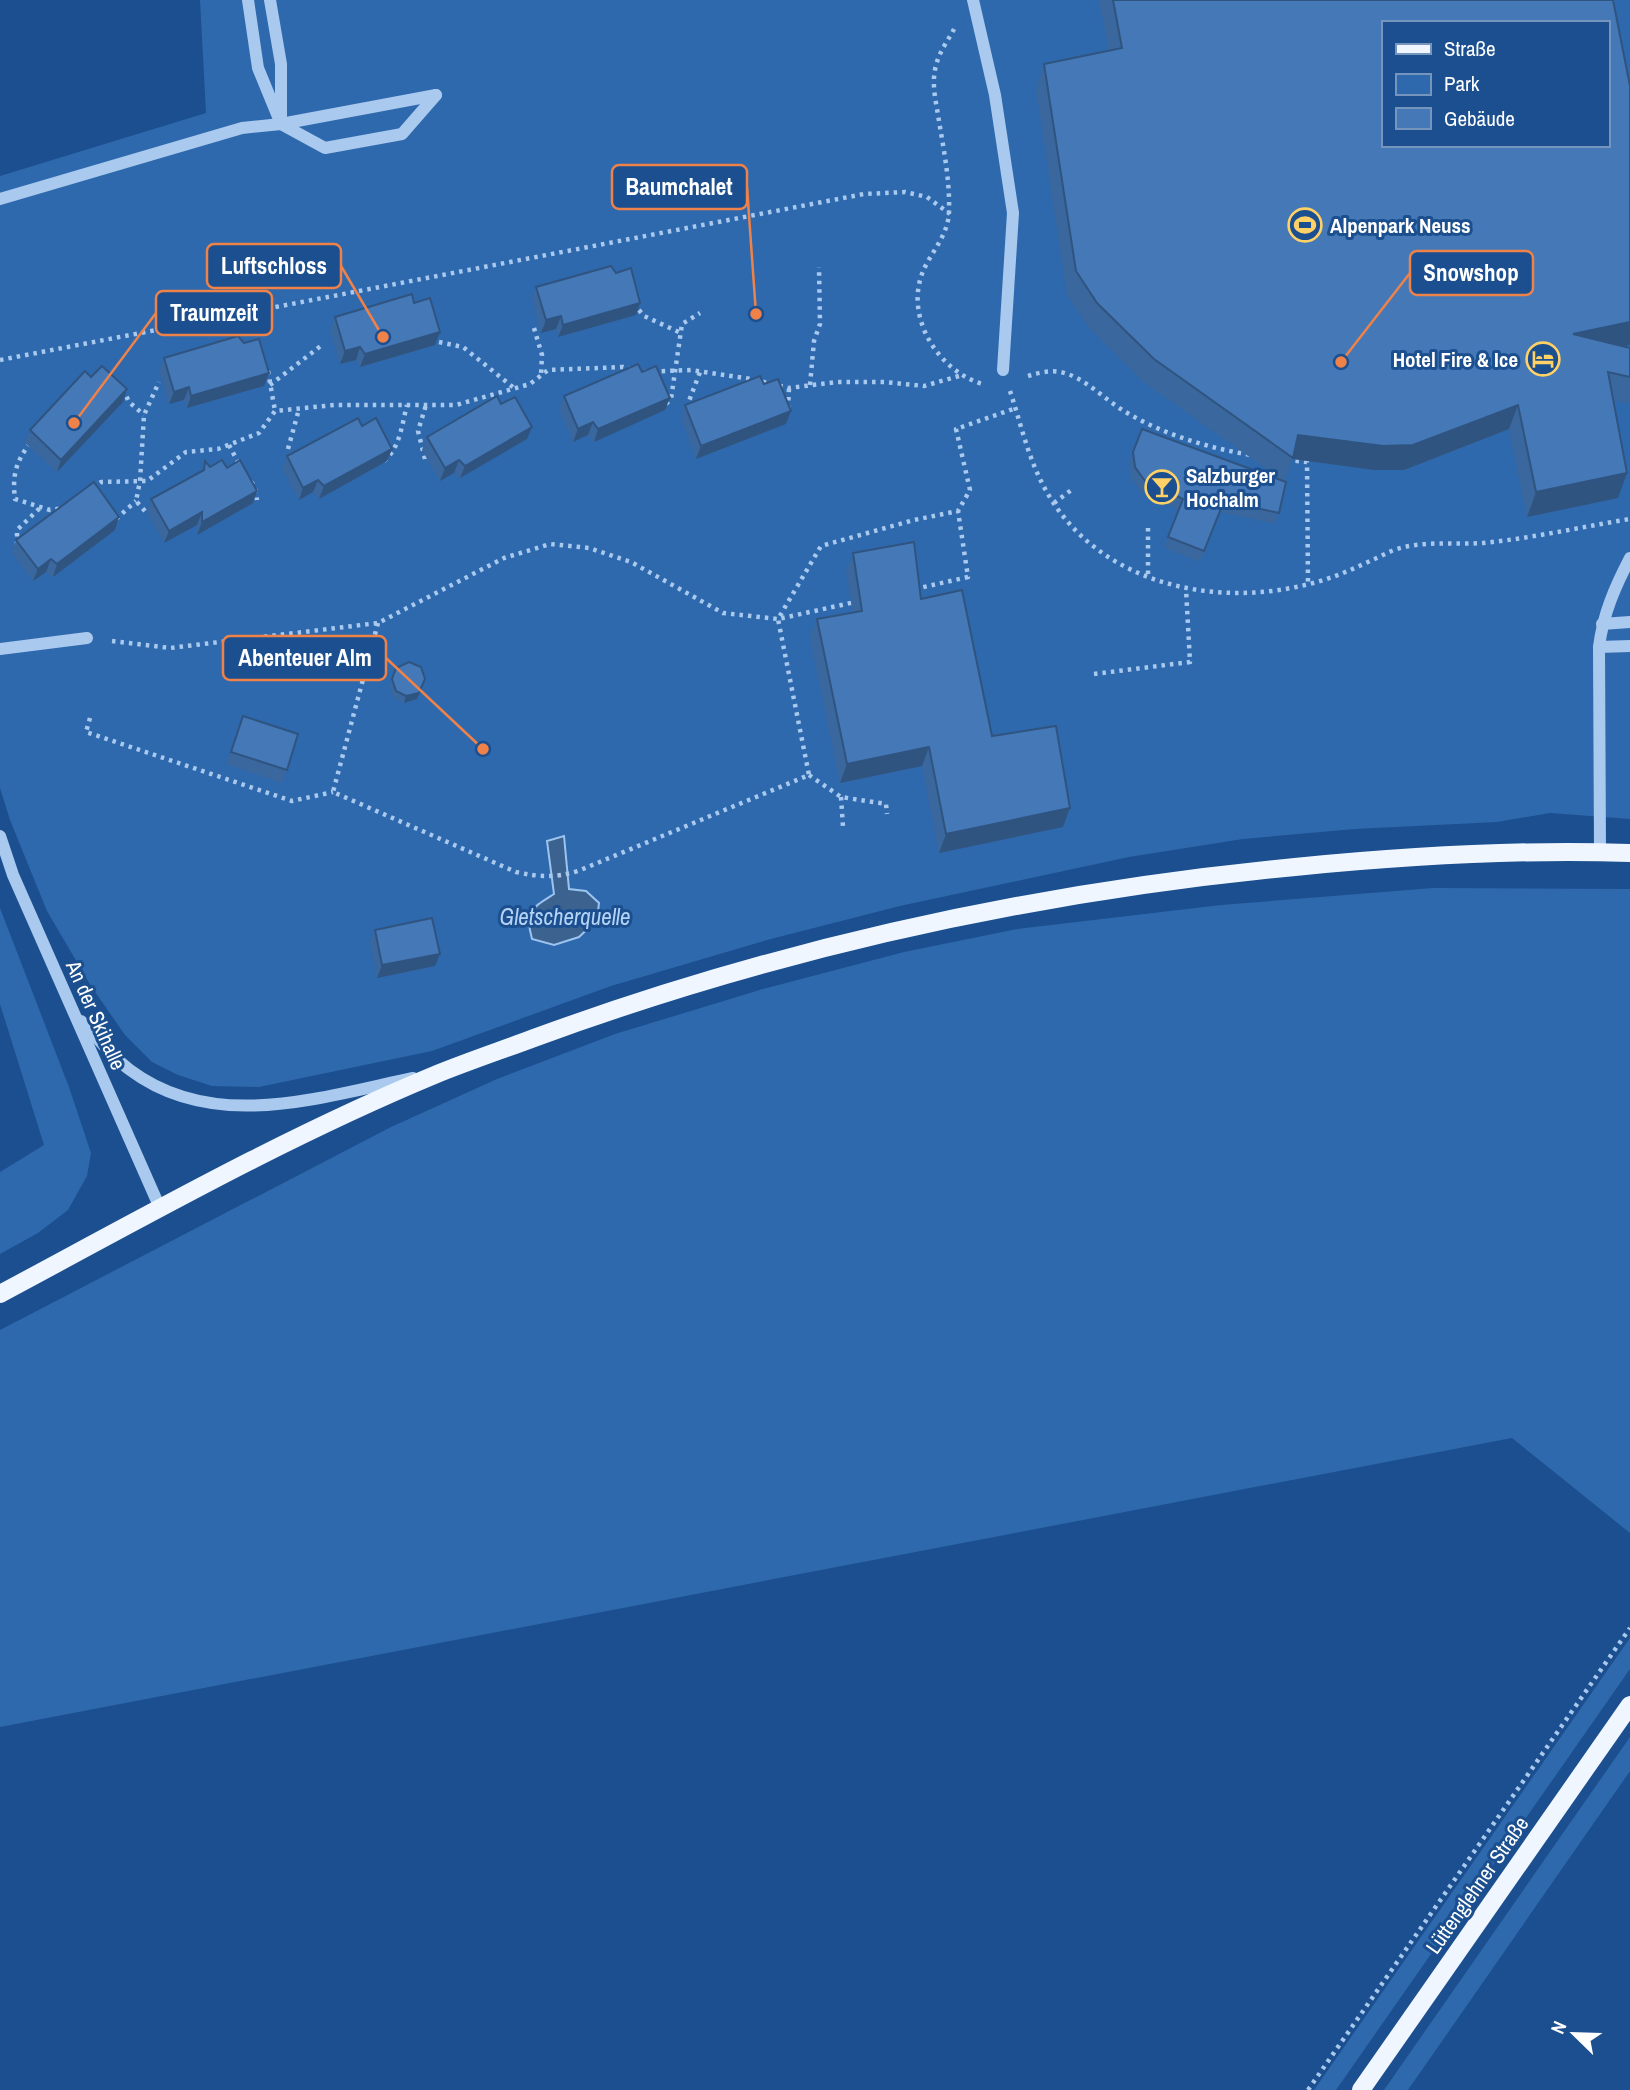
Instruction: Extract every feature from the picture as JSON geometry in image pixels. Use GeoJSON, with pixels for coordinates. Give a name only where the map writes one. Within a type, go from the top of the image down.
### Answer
{"type":"FeatureCollection","features":[{"type":"Feature","properties":{"kind":"main road"},"geometry":{"type":"LineString","coordinates":[[0,1294],[299,1137],[438,1074],[609,1011],[771,962],[904,928],[1068,895],[1218,875],[1354,862],[1488,854],[1630,853]]}},
{"type":"Feature","properties":{"kind":"main road","name":"Lüttenglehner Straße"},"geometry":{"type":"LineString","coordinates":[[1361,2090],[1630,1705]]}},
{"type":"Feature","properties":{"kind":"street"},"geometry":{"type":"LineString","coordinates":[[0,199],[242,128],[281,124],[436,95],[402,134],[325,148],[281,124],[258,68],[248,0]]}},
{"type":"Feature","properties":{"kind":"street"},"geometry":{"type":"LineString","coordinates":[[270,0],[281,64],[281,124]]}},
{"type":"Feature","properties":{"kind":"street"},"geometry":{"type":"LineString","coordinates":[[973,0],[995,95],[1013,213],[1003,370]]}},
{"type":"Feature","properties":{"kind":"street"},"geometry":{"type":"LineString","coordinates":[[1600,852],[1599,647],[1602,624],[1614,588],[1630,558]]}},
{"type":"Feature","properties":{"kind":"street"},"geometry":{"type":"LineString","coordinates":[[1602,624],[1630,622]]}},
{"type":"Feature","properties":{"kind":"street"},"geometry":{"type":"LineString","coordinates":[[0,649],[87,638]]}},
{"type":"Feature","properties":{"kind":"street"},"geometry":{"type":"LineString","coordinates":[[1599,647],[1630,646]]}},
{"type":"Feature","properties":{"kind":"street","name":"An der Skihalle"},"geometry":{"type":"LineString","coordinates":[[0,836],[13,875],[160,1208]]}},
{"type":"Feature","properties":{"kind":"street"},"geometry":{"type":"LineString","coordinates":[[75,1014],[128,1070],[163,1090],[201,1102],[244,1107],[288,1103],[438,1074]]}},
{"type":"Feature","properties":{"kind":"path"},"geometry":{"type":"LineString","coordinates":[[956,24],[937,61],[933,83],[949,187],[950,214],[943,237],[923,271],[918,289],[919,311],[926,333],[948,366],[960,375],[981,384],[994,384]]}},
{"type":"Feature","properties":{"kind":"path"},"geometry":{"type":"LineString","coordinates":[[0,360],[864,194],[905,192],[927,197],[950,214]]}},
{"type":"Feature","properties":{"kind":"path"},"geometry":{"type":"LineString","coordinates":[[810,385],[814,341],[820,324],[819,267]]}},
{"type":"Feature","properties":{"kind":"path"},"geometry":{"type":"LineString","coordinates":[[639,310],[644,316],[681,333]]}},
{"type":"Feature","properties":{"kind":"path"},"geometry":{"type":"LineString","coordinates":[[666,404],[671,399],[682,324],[700,313]]}},
{"type":"Feature","properties":{"kind":"path"},"geometry":{"type":"LineString","coordinates":[[534,328],[542,355],[541,376]]}},
{"type":"Feature","properties":{"kind":"path"},"geometry":{"type":"LineString","coordinates":[[439,342],[463,347],[515,389]]}},
{"type":"Feature","properties":{"kind":"path"},"geometry":{"type":"LineString","coordinates":[[270,385],[322,345]]}},
{"type":"Feature","properties":{"kind":"path"},"geometry":{"type":"LineString","coordinates":[[91,490],[101,482],[147,481],[186,452],[218,449],[259,433],[275,411],[267,368]]}},
{"type":"Feature","properties":{"kind":"path"},"geometry":{"type":"LineString","coordinates":[[275,411],[334,405],[456,405],[530,384],[548,370],[623,368],[639,372],[699,372],[751,379],[789,388],[885,382],[924,386],[960,375]]}},
{"type":"Feature","properties":{"kind":"path"},"geometry":{"type":"LineString","coordinates":[[689,410],[689,401],[699,372]]}},
{"type":"Feature","properties":{"kind":"path"},"geometry":{"type":"LineString","coordinates":[[1019,379],[1045,372],[1069,375],[1126,412],[1154,426],[1191,440],[1256,456]]}},
{"type":"Feature","properties":{"kind":"path"},"geometry":{"type":"LineString","coordinates":[[115,520],[136,501],[140,481],[144,415],[159,382]]}},
{"type":"Feature","properties":{"kind":"path"},"geometry":{"type":"LineString","coordinates":[[1007,383],[1032,460],[1054,503],[1075,529],[1099,551],[1121,566],[1148,578],[1186,589],[1228,594],[1271,593],[1340,574],[1394,550],[1421,544],[1480,543],[1516,539],[1630,519]]}},
{"type":"Feature","properties":{"kind":"path"},"geometry":{"type":"LineString","coordinates":[[121,384],[129,402],[144,415]]}},
{"type":"Feature","properties":{"kind":"path"},"geometry":{"type":"LineString","coordinates":[[788,417],[789,388]]}},
{"type":"Feature","properties":{"kind":"path"},"geometry":{"type":"LineString","coordinates":[[384,461],[391,456],[399,437],[407,405]]}},
{"type":"Feature","properties":{"kind":"path"},"geometry":{"type":"LineString","coordinates":[[425,458],[418,431],[426,405]]}},
{"type":"Feature","properties":{"kind":"path"},"geometry":{"type":"LineString","coordinates":[[911,590],[968,577],[958,511],[970,490],[956,429],[1016,408]]}},
{"type":"Feature","properties":{"kind":"path"},"geometry":{"type":"LineString","coordinates":[[288,449],[299,409]]}},
{"type":"Feature","properties":{"kind":"path"},"geometry":{"type":"LineString","coordinates":[[31,442],[17,461],[13,482],[15,499],[50,510],[70,508]]}},
{"type":"Feature","properties":{"kind":"path"},"geometry":{"type":"LineString","coordinates":[[229,445],[241,468]]}},
{"type":"Feature","properties":{"kind":"path"},"geometry":{"type":"LineString","coordinates":[[1282,460],[1307,462],[1308,584]]}},
{"type":"Feature","properties":{"kind":"path"},"geometry":{"type":"LineString","coordinates":[[248,478],[255,487],[257,500]]}},
{"type":"Feature","properties":{"kind":"path"},"geometry":{"type":"LineString","coordinates":[[1054,503],[1074,488]]}},
{"type":"Feature","properties":{"kind":"path"},"geometry":{"type":"LineString","coordinates":[[136,501],[145,511]]}},
{"type":"Feature","properties":{"kind":"path"},"geometry":{"type":"LineString","coordinates":[[17,545],[17,530],[41,508]]}},
{"type":"Feature","properties":{"kind":"path"},"geometry":{"type":"LineString","coordinates":[[887,814],[886,804],[841,797],[809,775],[778,619],[821,545],[958,511]]}},
{"type":"Feature","properties":{"kind":"path"},"geometry":{"type":"LineString","coordinates":[[1148,528],[1148,578]]}},
{"type":"Feature","properties":{"kind":"path"},"geometry":{"type":"LineString","coordinates":[[87,638],[170,649],[378,623],[504,558],[550,544],[589,548],[631,562],[723,613],[778,619],[858,601]]}},
{"type":"Feature","properties":{"kind":"path"},"geometry":{"type":"LineString","coordinates":[[1094,674],[1190,662],[1186,589]]}},
{"type":"Feature","properties":{"kind":"path"},"geometry":{"type":"LineString","coordinates":[[333,792],[378,623]]}},
{"type":"Feature","properties":{"kind":"path"},"geometry":{"type":"LineString","coordinates":[[90,718],[86,732],[292,801],[333,792],[516,872],[541,878],[559,877],[611,858],[809,775]]}},
{"type":"Feature","properties":{"kind":"path"},"geometry":{"type":"LineString","coordinates":[[841,797],[843,827]]}},
{"type":"Feature","properties":{"kind":"path"},"geometry":{"type":"LineString","coordinates":[[1307,2090],[1630,1628]]}},
{"type":"Feature","properties":{"kind":"green space","name":"Alpenpark Neuss"},"geometry":{"type":"Polygon","coordinates":[[[200,0],[1630,0],[1630,819],[1550,813],[1497,822],[1355,829],[1243,839],[1129,857],[900,906],[767,940],[611,986],[432,1051],[259,1087],[212,1086],[178,1075],[152,1062],[125,1035],[91,986],[47,911],[0,788],[0,176],[206,113],[200,0]]]}},
{"type":"Feature","properties":{"kind":"green space"},"geometry":{"type":"Polygon","coordinates":[[[1433,888],[1630,889],[1630,1533],[1512,1438],[0,1727],[0,1330],[391,1127],[497,1079],[615,1034],[763,989],[904,952],[1017,929],[1221,905],[1433,888]]]}},
{"type":"Feature","properties":{"kind":"green space"},"geometry":{"type":"Polygon","coordinates":[[[0,908],[69,1087],[91,1153],[87,1176],[68,1210],[38,1233],[0,1254],[0,1172],[44,1145],[0,1004],[0,908]]]}},
{"type":"Feature","properties":{"kind":"green space"},"geometry":{"type":"Polygon","coordinates":[[[1630,1638],[1630,1669],[1336,2090],[1314,2090],[1630,1638]]]}},
{"type":"Feature","properties":{"kind":"green space"},"geometry":{"type":"Polygon","coordinates":[[[1630,1737],[1630,1771],[1408,2090],[1384,2090],[1630,1737]]]}},
{"type":"Feature","properties":{"kind":"water","name":"Gletscherquelle"},"geometry":{"type":"Polygon","coordinates":[[[564,836],[569,889],[586,891],[599,903],[597,920],[579,937],[554,945],[532,939],[529,922],[535,907],[554,894],[547,841],[564,836]]]}},
{"type":"Feature","properties":{"kind":"building","name":"Alpenpark Neuss"},"geometry":{"type":"Polygon","coordinates":[[[1113,0],[1613,0],[1630,86],[1630,322],[1573,334],[1630,348],[1630,377],[1608,372],[1627,473],[1536,492],[1518,405],[1413,445],[1383,446],[1298,435],[1293,458],[1154,359],[1097,303],[1076,271],[1044,64],[1122,48],[1113,0]]]}},
{"type":"Feature","properties":{"kind":"building"},"geometry":{"type":"Polygon","coordinates":[[[611,266],[616,273],[631,268],[640,303],[563,325],[561,316],[546,320],[536,287],[611,266]]]}},
{"type":"Feature","properties":{"kind":"building"},"geometry":{"type":"Polygon","coordinates":[[[412,294],[414,303],[430,298],[440,332],[365,354],[360,347],[345,351],[335,317],[412,294]]]}},
{"type":"Feature","properties":{"kind":"building"},"geometry":{"type":"Polygon","coordinates":[[[238,336],[244,343],[259,339],[269,373],[191,396],[189,387],[174,392],[164,358],[238,336]]]}},
{"type":"Feature","properties":{"kind":"building"},"geometry":{"type":"Polygon","coordinates":[[[638,364],[642,372],[656,366],[670,398],[598,429],[593,422],[578,429],[564,396],[638,364]]]}},
{"type":"Feature","properties":{"kind":"building"},"geometry":{"type":"Polygon","coordinates":[[[102,366],[127,389],[61,460],[30,430],[85,371],[91,377],[102,366]]]}},
{"type":"Feature","properties":{"kind":"building"},"geometry":{"type":"Polygon","coordinates":[[[760,376],[764,384],[778,379],[791,411],[701,446],[685,405],[760,376]]]}},
{"type":"Feature","properties":{"kind":"building"},"geometry":{"type":"Polygon","coordinates":[[[497,396],[501,404],[515,397],[532,427],[465,466],[459,460],[445,468],[427,437],[497,396]]]}},
{"type":"Feature","properties":{"kind":"building"},"geometry":{"type":"Polygon","coordinates":[[[358,418],[362,426],[376,418],[392,449],[324,486],[318,480],[303,488],[287,456],[358,418]]]}},
{"type":"Feature","properties":{"kind":"building"},"geometry":{"type":"Polygon","coordinates":[[[1142,429],[1286,482],[1279,513],[1224,501],[1204,551],[1168,537],[1183,499],[1145,481],[1135,467],[1133,452],[1142,429]]]}},
{"type":"Feature","properties":{"kind":"building"},"geometry":{"type":"Polygon","coordinates":[[[222,460],[227,468],[240,460],[257,491],[202,522],[202,512],[169,531],[151,499],[204,470],[205,461],[210,467],[222,460]]]}},
{"type":"Feature","properties":{"kind":"building"},"geometry":{"type":"Polygon","coordinates":[[[94,482],[119,517],[57,564],[51,559],[38,569],[16,540],[94,482]]]}},
{"type":"Feature","properties":{"kind":"building"},"geometry":{"type":"Polygon","coordinates":[[[914,542],[921,599],[962,590],[992,736],[1056,726],[1070,808],[946,834],[929,747],[847,764],[817,619],[862,611],[853,553],[914,542]]]}},
{"type":"Feature","properties":{"kind":"building"},"geometry":{"type":"Polygon","coordinates":[[[409,662],[421,667],[425,679],[419,693],[406,696],[396,691],[392,679],[396,668],[409,662]]]}},
{"type":"Feature","properties":{"kind":"building"},"geometry":{"type":"Polygon","coordinates":[[[243,716],[298,734],[287,770],[231,752],[243,716]]]}},
{"type":"Feature","properties":{"kind":"building"},"geometry":{"type":"Polygon","coordinates":[[[432,918],[440,954],[382,965],[375,930],[432,918]]]}},
{"type":"Feature","properties":{"kind":"place","name":"Alpenpark Neuss"},"geometry":{"type":"Point","coordinates":[1305,225]}},
{"type":"Feature","properties":{"kind":"place","name":"Baumchalet"},"geometry":{"type":"Point","coordinates":[756,314]}},
{"type":"Feature","properties":{"kind":"place","name":"Luftschloss"},"geometry":{"type":"Point","coordinates":[383,337]}},
{"type":"Feature","properties":{"kind":"place","name":"Hotel Fire & Ice"},"geometry":{"type":"Point","coordinates":[1543,359]}},
{"type":"Feature","properties":{"kind":"place","name":"Snowshop"},"geometry":{"type":"Point","coordinates":[1341,362]}},
{"type":"Feature","properties":{"kind":"place","name":"Traumzeit"},"geometry":{"type":"Point","coordinates":[74,423]}},
{"type":"Feature","properties":{"kind":"place","name":"Salzburger Hochalm"},"geometry":{"type":"Point","coordinates":[1162,487]}},
{"type":"Feature","properties":{"kind":"place","name":"Abenteuer Alm"},"geometry":{"type":"Point","coordinates":[483,749]}}]}
